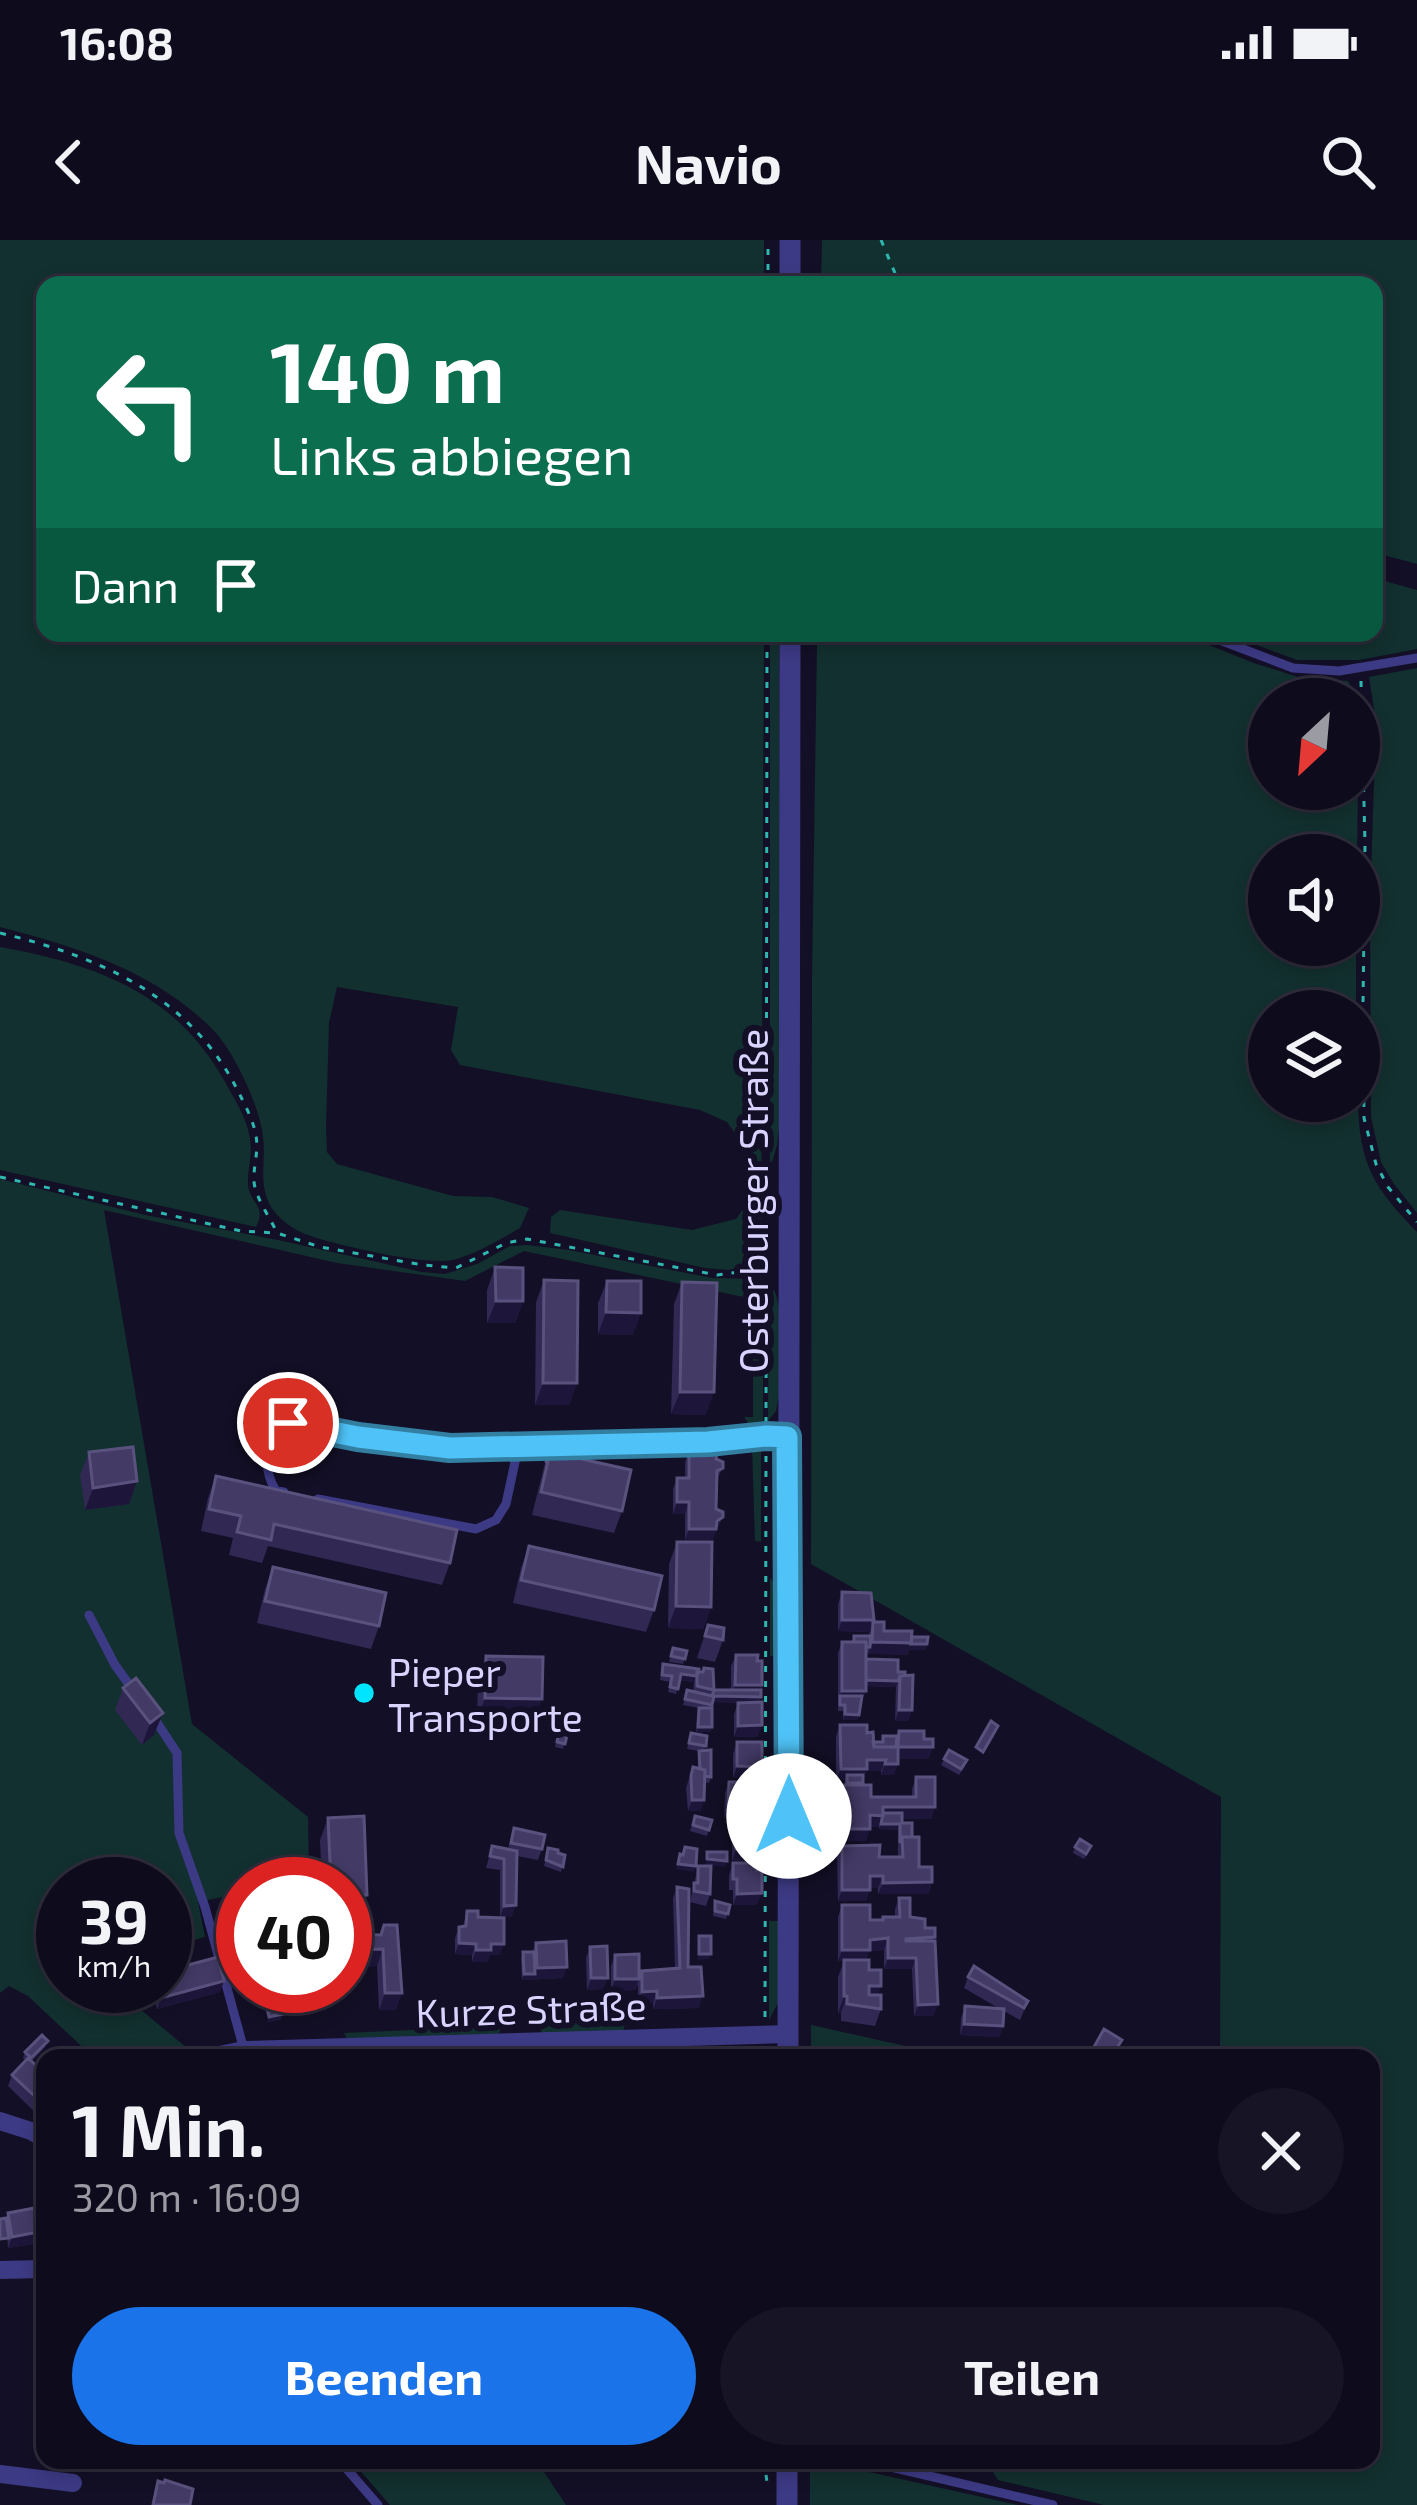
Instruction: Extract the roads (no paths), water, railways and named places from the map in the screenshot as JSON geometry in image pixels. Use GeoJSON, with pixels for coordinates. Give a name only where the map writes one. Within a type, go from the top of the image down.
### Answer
{"type":"FeatureCollection","features":[{"type":"Feature","properties":{"kind":"street"},"geometry":{"type":"LineString","coordinates":[[790,240],[790,276]]}},
{"type":"Feature","properties":{"kind":"street","name":"Osterburger Straße"},"geometry":{"type":"LineString","coordinates":[[784,2049],[777,2034],[777,1436],[790,642]]}},
{"type":"Feature","properties":{"kind":"street","name":"Kurze Straße"},"geometry":{"type":"LineString","coordinates":[[277,2049],[777,2034]]}},
{"type":"Feature","properties":{"kind":"street"},"geometry":{"type":"LineString","coordinates":[[0,2121],[36,2133]]}},
{"type":"Feature","properties":{"kind":"street"},"geometry":{"type":"LineString","coordinates":[[0,2270],[36,2269]]}},
{"type":"Feature","properties":{"kind":"street"},"geometry":{"type":"LineString","coordinates":[[787,2469],[787,2505]]}},
{"type":"Feature","properties":{"kind":"street"},"geometry":{"type":"LineString","coordinates":[[0,2474],[73,2482]]}},
{"type":"Feature","properties":{"kind":"lane"},"geometry":{"type":"LineString","coordinates":[[1225,642],[1293,668],[1359,668],[1417,658]]}},
{"type":"Feature","properties":{"kind":"lane"},"geometry":{"type":"LineString","coordinates":[[518,1448],[506,1504],[496,1520],[476,1529],[276,1491],[266,1460],[277,1430],[288,1423],[450,1448],[777,1436]]}},
{"type":"Feature","properties":{"kind":"lane"},"geometry":{"type":"LineString","coordinates":[[89,1616],[116,1665],[177,1753],[179,1833],[205,1907],[244,2049]]}},
{"type":"Feature","properties":{"kind":"lane"},"geometry":{"type":"LineString","coordinates":[[347,2469],[379,2505]]}},
{"type":"Feature","properties":{"kind":"lane"},"geometry":{"type":"LineString","coordinates":[[900,2469],[1054,2505]]}},
{"type":"Feature","properties":{"kind":"place","name":"Pieper Transporte"},"geometry":{"type":"Point","coordinates":[364,1693]}}]}
